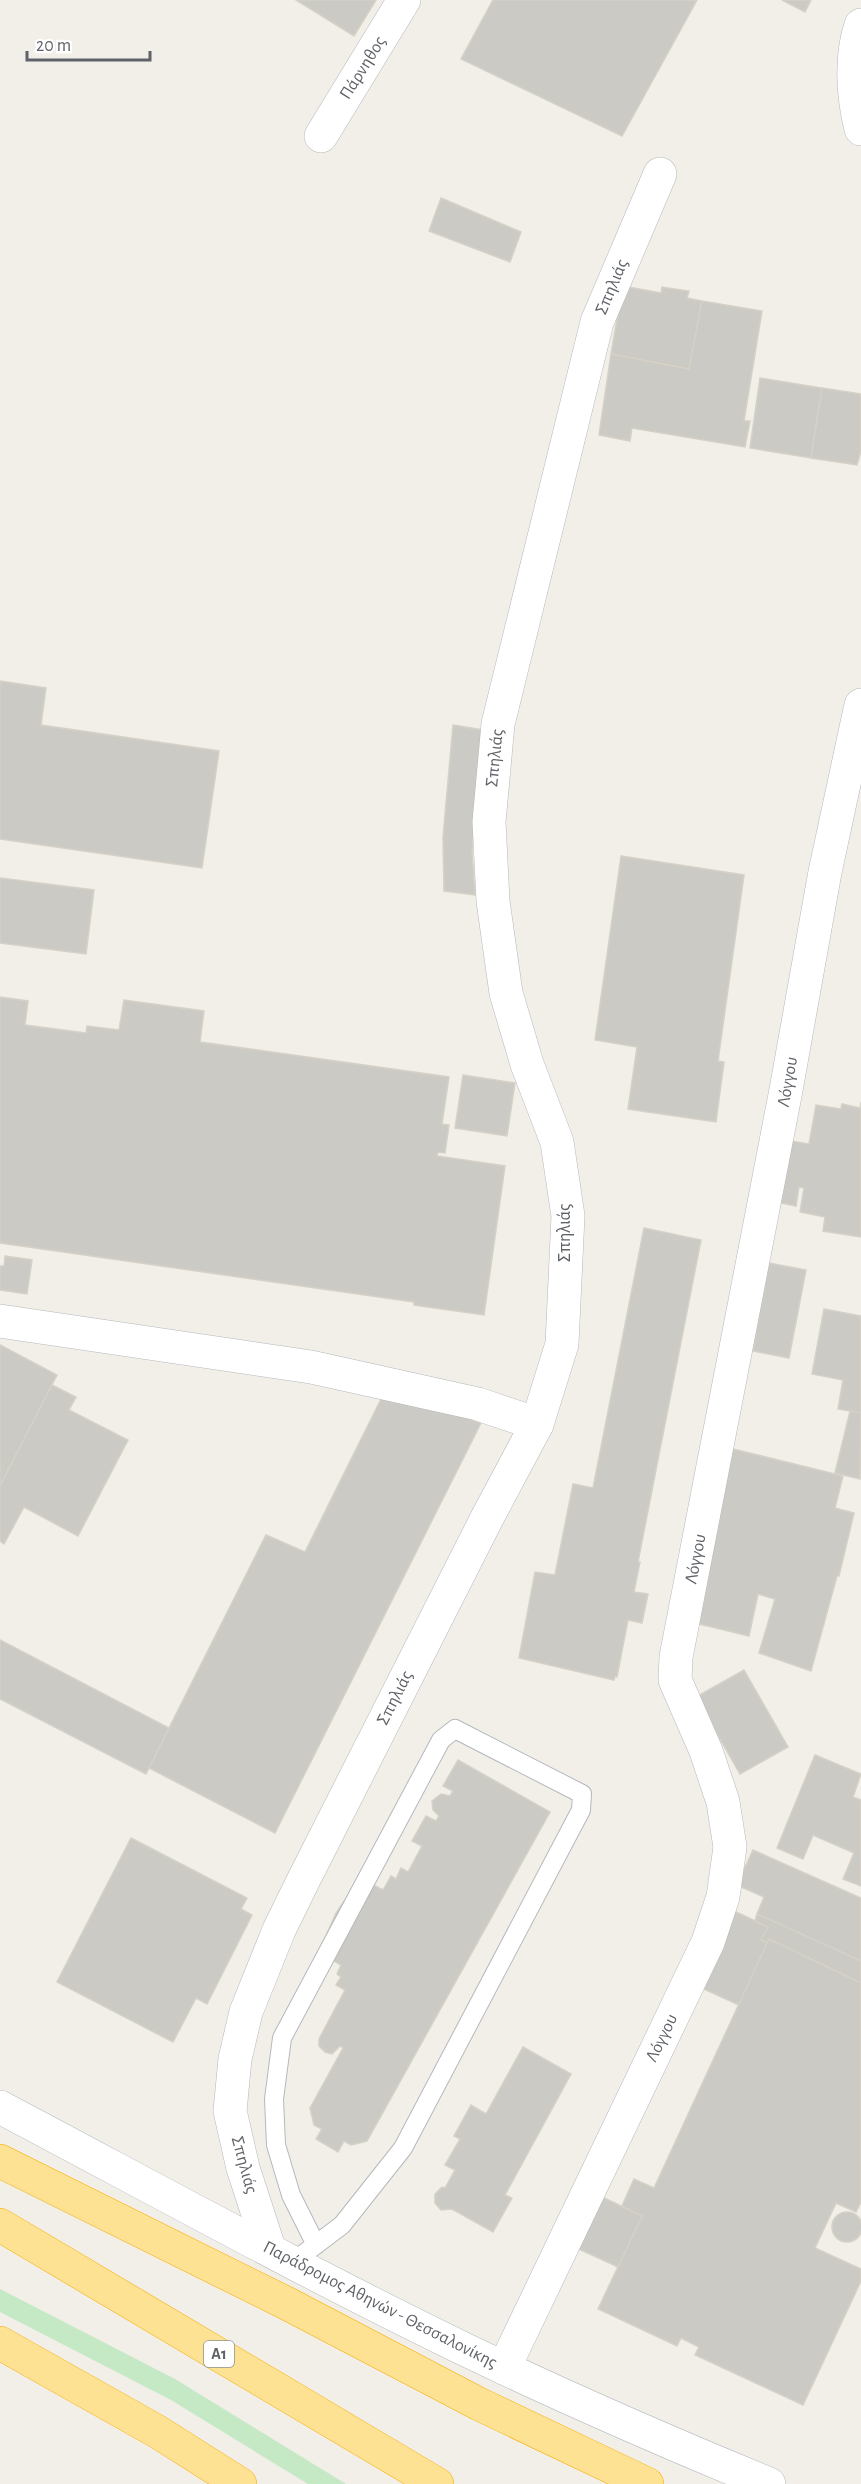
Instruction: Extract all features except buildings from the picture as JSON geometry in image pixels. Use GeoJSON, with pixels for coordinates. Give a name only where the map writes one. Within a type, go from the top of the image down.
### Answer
{"type":"FeatureCollection","features":[{"type":"Feature","properties":{"kind":"highway"},"geometry":{"type":"LineString","coordinates":[[0,2161],[288,2304],[479,2404],[647,2484]]}},
{"type":"Feature","properties":{"kind":"highway","name":"Α1"},"geometry":{"type":"LineString","coordinates":[[0,2225],[437,2484]]}},
{"type":"Feature","properties":{"kind":"highway"},"geometry":{"type":"LineString","coordinates":[[0,2343],[158,2432],[240,2484]]}},
{"type":"Feature","properties":{"kind":"street","name":"Πάρνηθος"},"geometry":{"type":"LineString","coordinates":[[321,136],[404,0]]}},
{"type":"Feature","properties":{"kind":"street"},"geometry":{"type":"LineString","coordinates":[[861,25],[854,65],[856,109],[861,129]]}},
{"type":"Feature","properties":{"kind":"street","name":"Σπηλιάς"},"geometry":{"type":"LineString","coordinates":[[292,2252],[243,2168],[230,2112],[235,2059],[246,2012],[289,1910],[466,1559],[537,1424],[562,1344],[568,1216],[557,1142],[527,1064],[504,982],[493,901],[489,822],[498,724],[597,322],[660,174]]}},
{"type":"Feature","properties":{"kind":"street","name":"Λόγγου"},"geometry":{"type":"LineString","coordinates":[[504,2368],[708,1942],[723,1897],[730,1847],[723,1802],[706,1751],[675,1680],[676,1657],[786,1090],[825,872],[861,705]]}},
{"type":"Feature","properties":{"kind":"street"},"geometry":{"type":"LineString","coordinates":[[0,1321],[311,1367],[478,1404],[537,1424]]}},
{"type":"Feature","properties":{"kind":"street","name":"Παράδρομος Αθηνών - Θεσσαλονίκης"},"geometry":{"type":"LineString","coordinates":[[0,2107],[292,2252],[504,2368],[634,2428],[769,2484]]}},
{"type":"Feature","properties":{"kind":"lane"},"geometry":{"type":"LineString","coordinates":[[455,1730],[582,1794],[580,1810],[403,2148],[342,2225],[292,2252],[291,2195],[276,2145],[274,2099],[282,2038],[441,1740],[455,1730]]}},
{"type":"Feature","properties":{"kind":"green space"},"geometry":{"type":"Polygon","coordinates":[[[0,2289],[175,2379],[346,2484],[308,2484],[171,2400],[0,2312],[0,2289]]]}}]}
